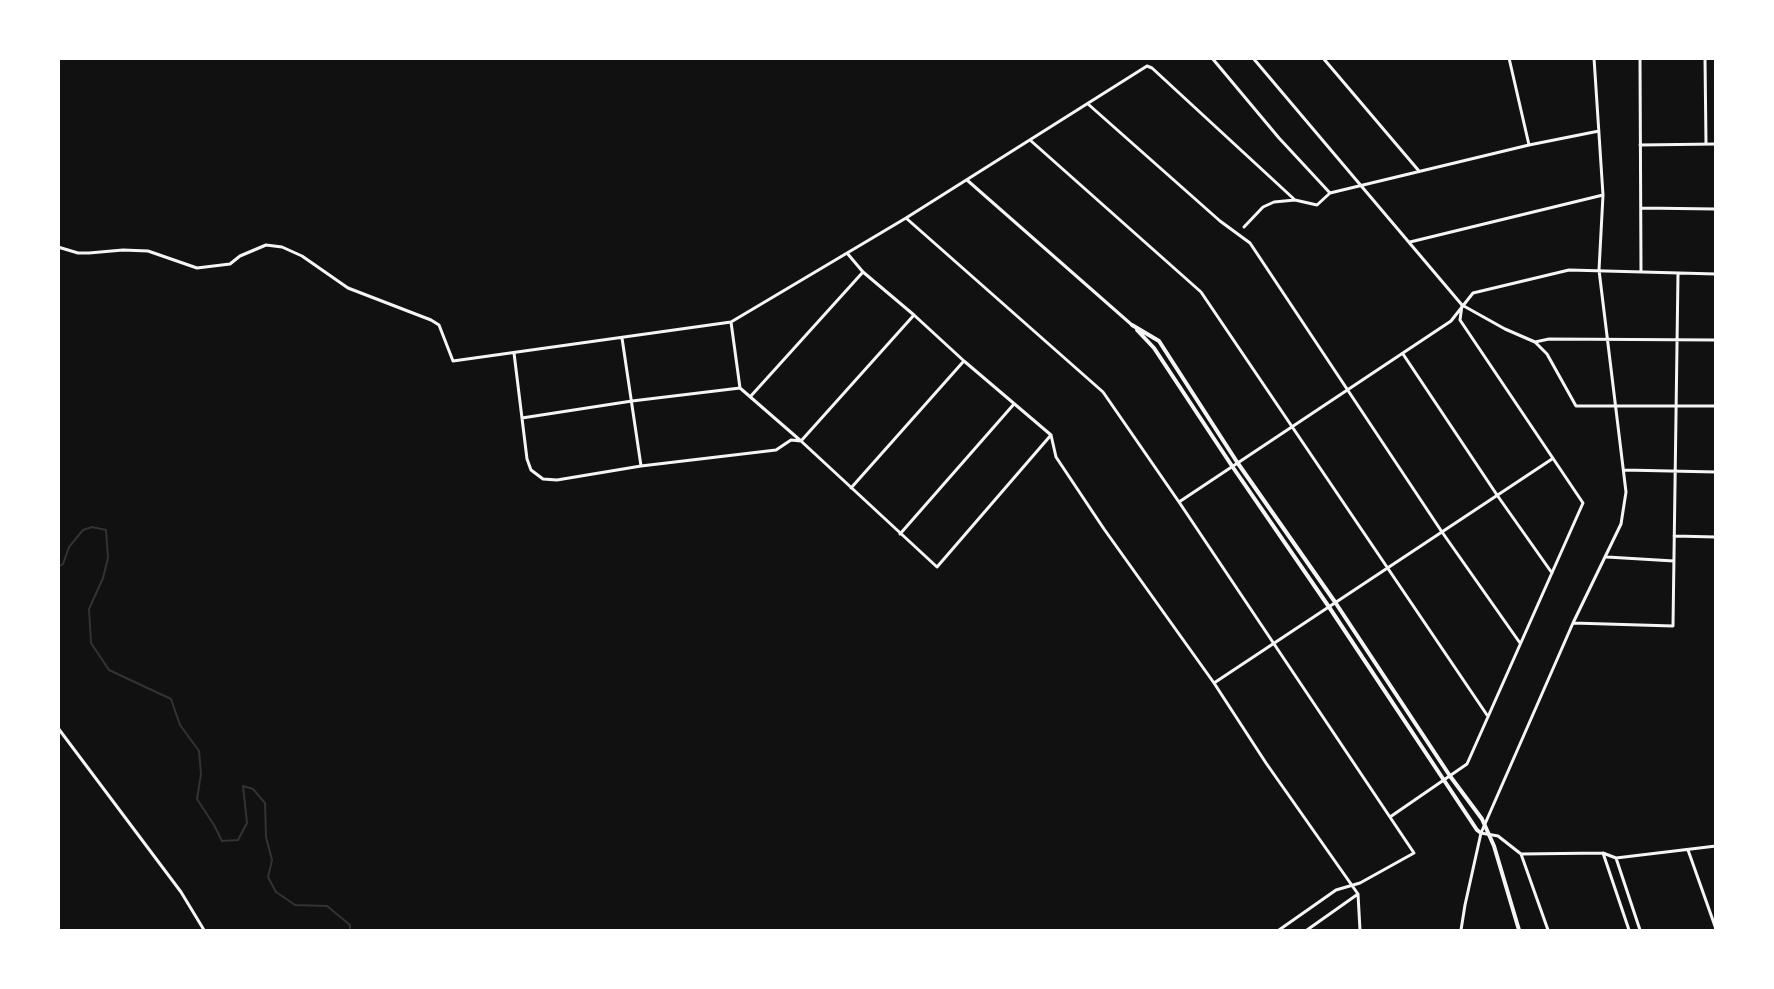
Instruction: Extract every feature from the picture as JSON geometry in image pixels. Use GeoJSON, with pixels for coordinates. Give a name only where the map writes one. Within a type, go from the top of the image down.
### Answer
{"type":"FeatureCollection","features":[{"type":"Feature","properties":{"kind":"street"},"geometry":{"type":"LineString","coordinates":[[1212,58],[1279,138],[1330,193]]}},
{"type":"Feature","properties":{"kind":"street"},"geometry":{"type":"LineString","coordinates":[[1254,58],[1462,305],[1505,329],[1535,342],[1547,354],[1576,406],[1716,406]]}},
{"type":"Feature","properties":{"kind":"street"},"geometry":{"type":"LineString","coordinates":[[1323,58],[1419,171]]}},
{"type":"Feature","properties":{"kind":"street"},"geometry":{"type":"LineString","coordinates":[[1509,58],[1529,145]]}},
{"type":"Feature","properties":{"kind":"street"},"geometry":{"type":"LineString","coordinates":[[1461,930],[1484,825],[1573,623],[1621,524],[1626,492],[1599,270],[1604,195],[1594,58]]}},
{"type":"Feature","properties":{"kind":"street"},"geometry":{"type":"LineString","coordinates":[[1640,58],[1641,272]]}},
{"type":"Feature","properties":{"kind":"street"},"geometry":{"type":"LineString","coordinates":[[1705,58],[1706,144]]}},
{"type":"Feature","properties":{"kind":"street"},"geometry":{"type":"LineString","coordinates":[[58,247],[89,254],[123,250],[148,251],[197,268],[230,264],[240,255],[266,245],[282,247],[303,256],[348,288],[439,325],[453,361],[731,322],[906,218],[1147,66],[1152,68],[1295,201]]}},
{"type":"Feature","properties":{"kind":"street"},"geometry":{"type":"LineString","coordinates":[[1088,104],[1220,221],[1250,243],[1520,643]]}},
{"type":"Feature","properties":{"kind":"street"},"geometry":{"type":"LineString","coordinates":[[1244,227],[1263,207],[1274,202],[1295,201],[1317,205],[1330,193],[1529,145],[1599,131]]}},
{"type":"Feature","properties":{"kind":"street"},"geometry":{"type":"LineString","coordinates":[[1030,140],[1201,292],[1487,715]]}},
{"type":"Feature","properties":{"kind":"street"},"geometry":{"type":"LineString","coordinates":[[1640,145],[1716,144]]}},
{"type":"Feature","properties":{"kind":"street"},"geometry":{"type":"LineString","coordinates":[[967,180],[1132,325],[1154,348],[1477,830],[1498,836],[1521,854],[1548,930]]}},
{"type":"Feature","properties":{"kind":"street"},"geometry":{"type":"LineString","coordinates":[[1410,242],[1604,195]]}},
{"type":"Feature","properties":{"kind":"street"},"geometry":{"type":"LineString","coordinates":[[1641,208],[1716,209]]}},
{"type":"Feature","properties":{"kind":"street"},"geometry":{"type":"LineString","coordinates":[[906,218],[1103,392],[1414,853],[1353,886],[1336,890],[1279,930]]}},
{"type":"Feature","properties":{"kind":"street"},"geometry":{"type":"LineString","coordinates":[[847,253],[863,272],[1051,435],[1056,458],[1358,894],[1360,930]]}},
{"type":"Feature","properties":{"kind":"street"},"geometry":{"type":"LineString","coordinates":[[1179,502],[1451,321],[1473,293],[1569,270],[1716,274]]}},
{"type":"Feature","properties":{"kind":"street"},"geometry":{"type":"LineString","coordinates":[[750,397],[863,272]]}},
{"type":"Feature","properties":{"kind":"street"},"geometry":{"type":"LineString","coordinates":[[1573,623],[1673,626],[1678,274]]}},
{"type":"Feature","properties":{"kind":"street"},"geometry":{"type":"LineString","coordinates":[[1390,817],[1467,764],[1583,503],[1460,320],[1462,305]]}},
{"type":"Feature","properties":{"kind":"street"},"geometry":{"type":"LineString","coordinates":[[801,441],[914,315]]}},
{"type":"Feature","properties":{"kind":"street"},"geometry":{"type":"LineString","coordinates":[[731,322],[740,388],[937,567],[1051,435]]}},
{"type":"Feature","properties":{"kind":"street"},"geometry":{"type":"LineString","coordinates":[[1132,325],[1159,341],[1237,462],[1335,602],[1484,825],[1494,846],[1519,930]]}},
{"type":"Feature","properties":{"kind":"street"},"geometry":{"type":"LineString","coordinates":[[622,338],[641,466]]}},
{"type":"Feature","properties":{"kind":"street"},"geometry":{"type":"LineString","coordinates":[[1535,342],[1550,339],[1716,340]]}},
{"type":"Feature","properties":{"kind":"street"},"geometry":{"type":"LineString","coordinates":[[514,353],[527,459],[531,470],[543,478],[556,480],[641,466],[776,450],[791,440],[801,441]]}},
{"type":"Feature","properties":{"kind":"street"},"geometry":{"type":"LineString","coordinates":[[1403,354],[1552,573]]}},
{"type":"Feature","properties":{"kind":"street"},"geometry":{"type":"LineString","coordinates":[[851,488],[964,361]]}},
{"type":"Feature","properties":{"kind":"street"},"geometry":{"type":"LineString","coordinates":[[522,418],[632,401],[740,388]]}},
{"type":"Feature","properties":{"kind":"street"},"geometry":{"type":"LineString","coordinates":[[900,534],[1014,404]]}},
{"type":"Feature","properties":{"kind":"street"},"geometry":{"type":"LineString","coordinates":[[1214,683],[1272,642],[1329,607],[1552,459]]}},
{"type":"Feature","properties":{"kind":"street"},"geometry":{"type":"LineString","coordinates":[[1624,470],[1716,472]]}},
{"type":"Feature","properties":{"kind":"street"},"geometry":{"type":"LineString","coordinates":[[1674,536],[1716,537]]}},
{"type":"Feature","properties":{"kind":"street"},"geometry":{"type":"LineString","coordinates":[[1607,556],[1674,561]]}},
{"type":"Feature","properties":{"kind":"street"},"geometry":{"type":"LineString","coordinates":[[58,728],[182,892],[204,930]]}},
{"type":"Feature","properties":{"kind":"street"},"geometry":{"type":"LineString","coordinates":[[1521,854],[1603,853],[1616,858],[1716,846]]}},
{"type":"Feature","properties":{"kind":"street"},"geometry":{"type":"LineString","coordinates":[[1688,850],[1716,929]]}},
{"type":"Feature","properties":{"kind":"street"},"geometry":{"type":"LineString","coordinates":[[1603,853],[1629,930]]}},
{"type":"Feature","properties":{"kind":"street"},"geometry":{"type":"LineString","coordinates":[[1616,858],[1640,930]]}},
{"type":"Feature","properties":{"kind":"street"},"geometry":{"type":"LineString","coordinates":[[1307,930],[1358,894]]}},
{"type":"Feature","properties":{"kind":"waterway"},"geometry":{"type":"LineString","coordinates":[[58,567],[63,564],[69,547],[83,530],[92,527],[106,530],[108,558],[103,578],[89,609],[91,643],[109,670],[171,699],[180,725],[199,751],[201,774],[197,799],[222,841],[238,840],[247,823],[243,786],[253,789],[265,803],[266,837],[272,860],[268,877],[276,892],[295,905],[327,906],[350,925],[350,930]]}}]}
